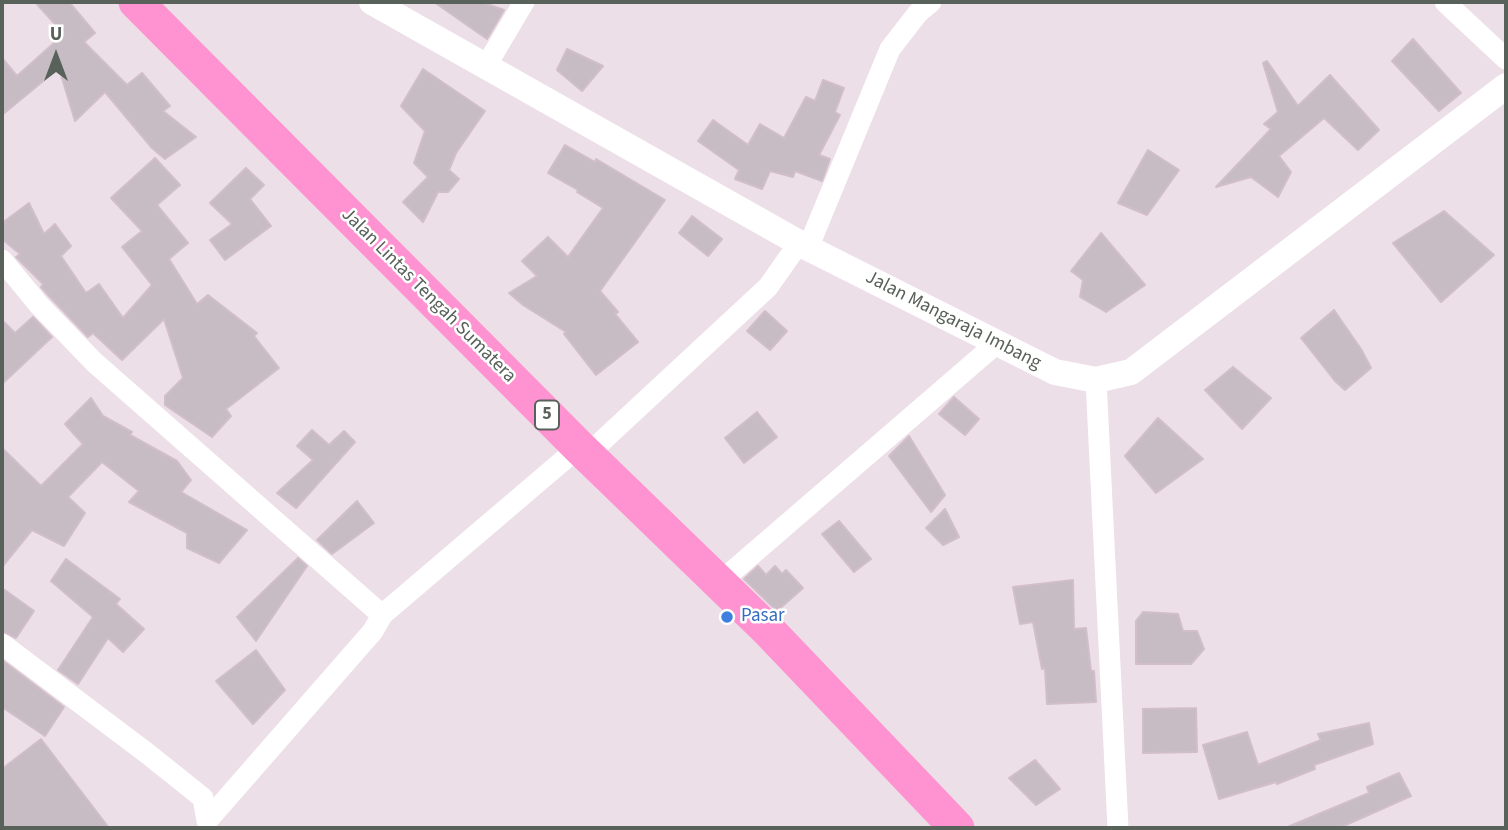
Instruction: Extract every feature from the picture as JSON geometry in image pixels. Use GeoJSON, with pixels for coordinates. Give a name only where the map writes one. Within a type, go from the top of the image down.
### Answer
{"type":"FeatureCollection","features":[{"type":"Feature","properties":{"kind":"highway","name":"Jalan Lintas Tengah Sumatera"},"geometry":{"type":"LineString","coordinates":[[136,2],[583,451],[720,582],[957,828]]}},
{"type":"Feature","properties":{"kind":"street","name":"Jalan Mangaraja Imbang"},"geometry":{"type":"LineString","coordinates":[[372,2],[804,246],[1055,372],[1096,380],[1131,372],[1506,86]]}},
{"type":"Feature","properties":{"kind":"street"},"geometry":{"type":"LineString","coordinates":[[486,66],[524,2]]}},
{"type":"Feature","properties":{"kind":"street"},"geometry":{"type":"LineString","coordinates":[[210,825],[373,631],[382,614],[583,451],[768,288],[804,246],[890,49],[918,13],[931,2]]}},
{"type":"Feature","properties":{"kind":"street"},"geometry":{"type":"LineString","coordinates":[[1446,2],[1506,59]]}},
{"type":"Feature","properties":{"kind":"street"},"geometry":{"type":"LineString","coordinates":[[2,260],[38,304],[94,362],[382,614]]}},
{"type":"Feature","properties":{"kind":"street"},"geometry":{"type":"LineString","coordinates":[[720,582],[996,343]]}},
{"type":"Feature","properties":{"kind":"street"},"geometry":{"type":"LineString","coordinates":[[1096,380],[1118,828]]}},
{"type":"Feature","properties":{"kind":"street"},"geometry":{"type":"LineString","coordinates":[[2,644],[203,798],[210,825]]}},
{"type":"Feature","properties":{"kind":"building"},"geometry":{"type":"Polygon","coordinates":[[[35,2],[69,2],[95,33],[84,42],[127,85],[142,73],[170,106],[163,111],[196,137],[165,159],[152,148],[105,92],[75,121],[59,68],[2,115],[2,58],[17,76],[64,34],[35,2]]]}},
{"type":"Feature","properties":{"kind":"building"},"geometry":{"type":"Polygon","coordinates":[[[434,2],[481,2],[504,10],[487,39],[434,2]]]}},
{"type":"Feature","properties":{"kind":"building"},"geometry":{"type":"Polygon","coordinates":[[[1413,39],[1461,93],[1439,111],[1392,61],[1413,39]]]}},
{"type":"Feature","properties":{"kind":"building"},"geometry":{"type":"Polygon","coordinates":[[[567,49],[603,66],[582,91],[557,70],[567,49]]]}},
{"type":"Feature","properties":{"kind":"building"},"geometry":{"type":"Polygon","coordinates":[[[1267,61],[1298,106],[1330,75],[1379,130],[1358,150],[1324,118],[1279,156],[1291,172],[1278,197],[1251,177],[1216,187],[1271,129],[1264,124],[1278,112],[1263,63],[1267,61]]]}},
{"type":"Feature","properties":{"kind":"building"},"geometry":{"type":"Polygon","coordinates":[[[423,69],[485,111],[456,153],[449,170],[459,179],[448,192],[438,192],[423,222],[403,202],[428,177],[414,163],[425,131],[401,106],[423,69]]]}},
{"type":"Feature","properties":{"kind":"building"},"geometry":{"type":"Polygon","coordinates":[[[823,80],[844,88],[835,112],[840,115],[819,155],[830,159],[822,181],[795,171],[793,177],[770,171],[762,189],[735,179],[739,170],[698,141],[713,120],[748,145],[760,124],[784,138],[806,97],[815,101],[823,80]]]}},
{"type":"Feature","properties":{"kind":"building"},"geometry":{"type":"Polygon","coordinates":[[[565,145],[595,162],[596,159],[665,200],[600,291],[638,342],[596,375],[564,334],[566,332],[509,293],[537,276],[522,261],[548,237],[568,257],[603,208],[548,173],[565,145]]]}},
{"type":"Feature","properties":{"kind":"building"},"geometry":{"type":"Polygon","coordinates":[[[1148,150],[1179,170],[1147,215],[1118,203],[1148,150]]]}},
{"type":"Feature","properties":{"kind":"building"},"geometry":{"type":"Polygon","coordinates":[[[155,158],[180,185],[157,205],[188,243],[169,259],[197,304],[208,295],[257,333],[254,336],[279,368],[226,409],[231,416],[212,437],[165,405],[165,396],[183,378],[164,319],[122,360],[93,333],[88,337],[16,257],[20,254],[2,239],[2,223],[29,203],[44,234],[55,224],[71,246],[61,256],[86,293],[99,284],[123,318],[152,285],[122,247],[142,231],[111,198],[155,158]]]}},
{"type":"Feature","properties":{"kind":"building"},"geometry":{"type":"Polygon","coordinates":[[[246,168],[264,185],[250,199],[271,226],[225,260],[210,240],[232,224],[210,203],[246,168]]]}},
{"type":"Feature","properties":{"kind":"building"},"geometry":{"type":"Polygon","coordinates":[[[1444,211],[1494,255],[1441,302],[1393,243],[1444,211]]]}},
{"type":"Feature","properties":{"kind":"building"},"geometry":{"type":"Polygon","coordinates":[[[692,216],[722,239],[708,256],[679,233],[692,216]]]}},
{"type":"Feature","properties":{"kind":"building"},"geometry":{"type":"Polygon","coordinates":[[[1101,233],[1145,285],[1106,312],[1080,297],[1083,280],[1071,271],[1101,233]]]}},
{"type":"Feature","properties":{"kind":"building"},"geometry":{"type":"Polygon","coordinates":[[[1334,310],[1371,368],[1345,390],[1301,338],[1334,310]]]}},
{"type":"Feature","properties":{"kind":"building"},"geometry":{"type":"Polygon","coordinates":[[[765,311],[787,331],[770,350],[747,331],[765,311]]]}},
{"type":"Feature","properties":{"kind":"building"},"geometry":{"type":"Polygon","coordinates":[[[33,317],[52,337],[2,384],[2,320],[15,333],[33,317]]]}},
{"type":"Feature","properties":{"kind":"building"},"geometry":{"type":"Polygon","coordinates":[[[1233,367],[1271,398],[1242,429],[1205,390],[1233,367]]]}},
{"type":"Feature","properties":{"kind":"building"},"geometry":{"type":"Polygon","coordinates":[[[954,397],[979,419],[965,435],[939,414],[954,397]]]}},
{"type":"Feature","properties":{"kind":"building"},"geometry":{"type":"Polygon","coordinates":[[[91,398],[103,416],[132,432],[130,435],[177,461],[191,480],[181,492],[247,530],[219,563],[187,548],[187,533],[129,502],[139,491],[102,462],[68,497],[85,513],[64,546],[32,530],[2,567],[2,448],[41,486],[83,444],[65,424],[91,398]]]}},
{"type":"Feature","properties":{"kind":"building"},"geometry":{"type":"Polygon","coordinates":[[[757,412],[777,437],[744,463],[725,438],[757,412]]]}},
{"type":"Feature","properties":{"kind":"building"},"geometry":{"type":"Polygon","coordinates":[[[1158,418],[1203,459],[1156,493],[1125,456],[1158,418]]]}},
{"type":"Feature","properties":{"kind":"building"},"geometry":{"type":"Polygon","coordinates":[[[312,430],[329,445],[344,431],[355,442],[296,508],[277,493],[313,460],[297,446],[312,430]]]}},
{"type":"Feature","properties":{"kind":"building"},"geometry":{"type":"Polygon","coordinates":[[[909,436],[945,495],[931,512],[889,456],[909,436]]]}},
{"type":"Feature","properties":{"kind":"building"},"geometry":{"type":"Polygon","coordinates":[[[357,501],[374,523],[332,554],[317,540],[357,501]]]}},
{"type":"Feature","properties":{"kind":"building"},"geometry":{"type":"Polygon","coordinates":[[[945,509],[959,537],[943,545],[926,528],[945,509]]]}},
{"type":"Feature","properties":{"kind":"building"},"geometry":{"type":"Polygon","coordinates":[[[839,521],[871,559],[854,572],[822,534],[839,521]]]}},
{"type":"Feature","properties":{"kind":"building"},"geometry":{"type":"Polygon","coordinates":[[[298,558],[307,566],[256,641],[237,617],[298,558]]]}},
{"type":"Feature","properties":{"kind":"building"},"geometry":{"type":"Polygon","coordinates":[[[66,559],[120,599],[116,604],[144,629],[123,652],[108,638],[78,684],[58,670],[93,617],[51,581],[66,559]]]}},
{"type":"Feature","properties":{"kind":"building"},"geometry":{"type":"Polygon","coordinates":[[[758,566],[766,575],[775,566],[782,574],[786,570],[803,588],[777,611],[744,579],[758,566]]]}},
{"type":"Feature","properties":{"kind":"building"},"geometry":{"type":"Polygon","coordinates":[[[1073,580],[1074,629],[1086,628],[1091,671],[1094,671],[1096,702],[1047,704],[1045,668],[1042,669],[1033,622],[1020,624],[1013,587],[1073,580]]]}},
{"type":"Feature","properties":{"kind":"building"},"geometry":{"type":"Polygon","coordinates":[[[2,588],[34,611],[16,638],[2,631],[2,588]]]}},
{"type":"Feature","properties":{"kind":"building"},"geometry":{"type":"Polygon","coordinates":[[[1143,612],[1178,614],[1183,631],[1197,631],[1204,649],[1191,664],[1136,664],[1136,621],[1143,612]]]}},
{"type":"Feature","properties":{"kind":"building"},"geometry":{"type":"Polygon","coordinates":[[[256,650],[285,690],[253,724],[216,681],[256,650]]]}},
{"type":"Feature","properties":{"kind":"building"},"geometry":{"type":"Polygon","coordinates":[[[2,660],[64,707],[45,736],[2,707],[2,660]]]}},
{"type":"Feature","properties":{"kind":"building"},"geometry":{"type":"Polygon","coordinates":[[[1196,708],[1197,752],[1143,753],[1143,709],[1196,708]]]}},
{"type":"Feature","properties":{"kind":"building"},"geometry":{"type":"Polygon","coordinates":[[[1369,723],[1373,744],[1314,765],[1315,769],[1277,784],[1276,782],[1219,799],[1203,745],[1247,732],[1258,765],[1321,740],[1318,734],[1369,723]]]}},
{"type":"Feature","properties":{"kind":"building"},"geometry":{"type":"Polygon","coordinates":[[[41,739],[109,828],[2,828],[2,769],[41,739]]]}},
{"type":"Feature","properties":{"kind":"building"},"geometry":{"type":"Polygon","coordinates":[[[1035,760],[1060,789],[1036,805],[1009,778],[1035,760]]]}},
{"type":"Feature","properties":{"kind":"building"},"geometry":{"type":"Polygon","coordinates":[[[1399,773],[1411,796],[1339,828],[1285,828],[1369,793],[1367,787],[1399,773]]]}},
{"type":"Feature","properties":{"kind":"place","name":"Pasar"},"geometry":{"type":"Point","coordinates":[727,617]}}]}
